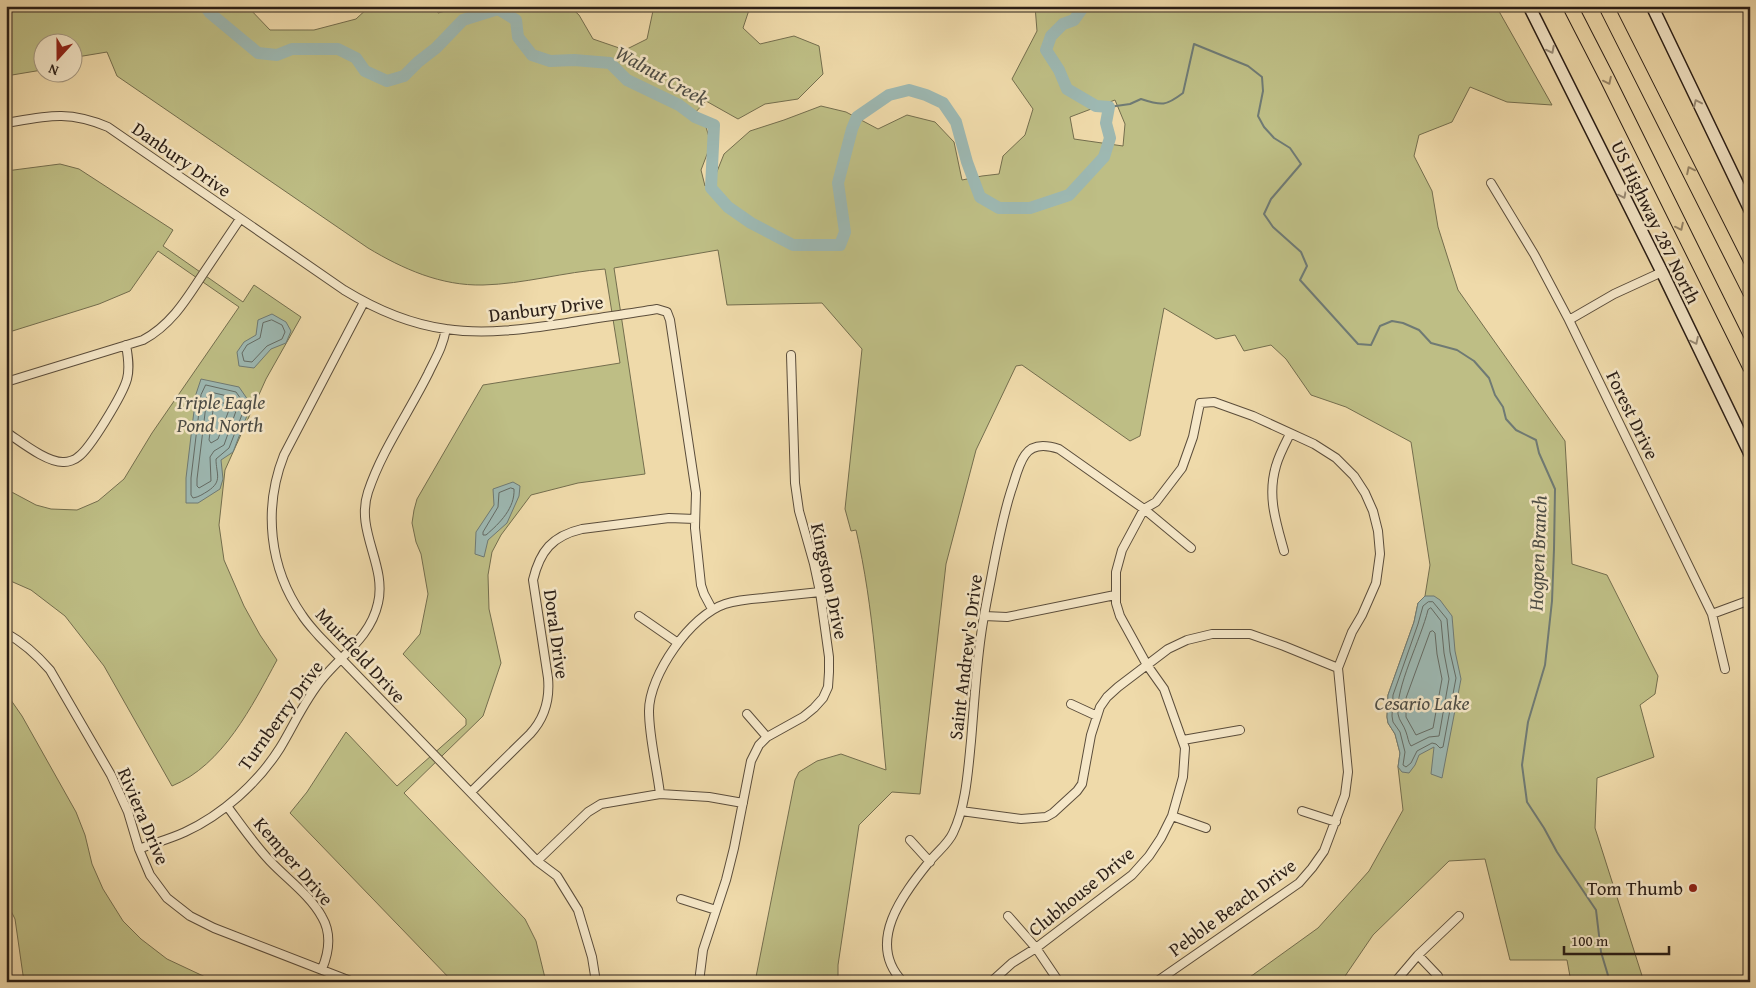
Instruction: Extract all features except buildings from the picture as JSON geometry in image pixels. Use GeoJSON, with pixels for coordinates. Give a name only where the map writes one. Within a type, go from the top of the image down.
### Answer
{"type":"FeatureCollection","features":[{"type":"Feature","properties":{"kind":"highway"},"geometry":{"type":"LineString","coordinates":[[1570,6],[1750,367]]}},
{"type":"Feature","properties":{"kind":"highway"},"geometry":{"type":"LineString","coordinates":[[1606,6],[1750,292]]}},
{"type":"Feature","properties":{"kind":"main road","name":"US Highway 287 North"},"geometry":{"type":"LineString","coordinates":[[1528,6],[1662,272],[1750,454]]}},
{"type":"Feature","properties":{"kind":"main road"},"geometry":{"type":"LineString","coordinates":[[1652,6],[1750,210]]}},
{"type":"Feature","properties":{"kind":"street","name":"Danbury Drive"},"geometry":{"type":"LineString","coordinates":[[6,122],[52,116],[70,116],[92,120],[108,127],[364,302],[390,314],[421,324],[473,332],[504,332],[657,309],[667,312],[670,320],[696,493],[695,528],[701,585],[712,609]]}},
{"type":"Feature","properties":{"kind":"street","name":"Forest Drive"},"geometry":{"type":"LineString","coordinates":[[1491,183],[1534,254],[1569,320],[1712,614],[1725,669]]}},
{"type":"Feature","properties":{"kind":"street"},"geometry":{"type":"LineString","coordinates":[[6,382],[143,340],[156,332],[169,321],[183,304],[240,219]]}},
{"type":"Feature","properties":{"kind":"street"},"geometry":{"type":"LineString","coordinates":[[1569,320],[1614,294],[1662,272]]}},
{"type":"Feature","properties":{"kind":"street","name":"Muirfield Drive"},"geometry":{"type":"LineString","coordinates":[[364,302],[284,456],[274,486],[272,545],[287,589],[302,615],[319,636],[537,861],[556,876],[578,910],[592,957],[596,982]]}},
{"type":"Feature","properties":{"kind":"street","name":"Turnberry Drive"},"geometry":{"type":"LineString","coordinates":[[138,849],[185,832],[227,806],[269,764],[323,677],[362,638],[378,603],[379,584],[364,522],[367,495],[380,462],[442,347],[446,329]]}},
{"type":"Feature","properties":{"kind":"street"},"geometry":{"type":"LineString","coordinates":[[6,432],[49,459],[63,462],[77,458],[87,448],[122,392],[127,379],[129,365],[126,345]]}},
{"type":"Feature","properties":{"kind":"street","name":"Kingston Drive"},"geometry":{"type":"LineString","coordinates":[[699,982],[700,962],[734,848],[751,761],[759,745],[767,737],[803,717],[814,708],[823,698],[828,687],[829,657],[820,592],[799,510],[795,483],[790,354]]}},
{"type":"Feature","properties":{"kind":"street","name":"Pebble Beach Drive"},"geometry":{"type":"LineString","coordinates":[[1156,982],[1299,883],[1324,852],[1346,795],[1348,772],[1338,668],[1352,632],[1362,615],[1376,583],[1380,554],[1378,531],[1365,492],[1354,476],[1336,458],[1253,416],[1214,402],[1200,403]]}},
{"type":"Feature","properties":{"kind":"street","name":"Clubhouse Drive"},"geometry":{"type":"LineString","coordinates":[[991,982],[1012,963],[1036,948],[1132,875],[1149,856],[1172,816],[1183,777],[1185,748],[1164,689],[1147,666],[1120,616],[1116,595],[1116,572],[1122,550],[1144,508],[1156,502],[1182,468],[1193,437],[1200,403]]}},
{"type":"Feature","properties":{"kind":"street"},"geometry":{"type":"LineString","coordinates":[[1284,551],[1272,507],[1271,494],[1276,466],[1290,434]]}},
{"type":"Feature","properties":{"kind":"street","name":"Saint Andrew's Drive"},"geometry":{"type":"LineString","coordinates":[[904,982],[890,961],[887,936],[894,911],[953,834],[961,811],[970,752],[984,616],[1007,502],[1025,455],[1037,446],[1047,445],[1059,449],[1144,508],[1191,548]]}},
{"type":"Feature","properties":{"kind":"street","name":"Doral Drive"},"geometry":{"type":"LineString","coordinates":[[471,792],[530,734],[537,726],[546,709],[549,690],[548,678],[533,580],[536,565],[547,548],[552,542],[568,532],[582,529],[669,518],[695,519]]}},
{"type":"Feature","properties":{"kind":"street"},"geometry":{"type":"LineString","coordinates":[[660,794],[649,710],[654,685],[661,670],[688,629],[712,609],[727,603],[820,592]]}},
{"type":"Feature","properties":{"kind":"street"},"geometry":{"type":"LineString","coordinates":[[984,616],[1007,617],[1116,595]]}},
{"type":"Feature","properties":{"kind":"street"},"geometry":{"type":"LineString","coordinates":[[1712,614],[1750,600]]}},
{"type":"Feature","properties":{"kind":"street"},"geometry":{"type":"LineString","coordinates":[[639,616],[678,643]]}},
{"type":"Feature","properties":{"kind":"street","name":"Riviera Drive"},"geometry":{"type":"LineString","coordinates":[[6,632],[38,656],[50,670],[120,794],[128,812],[138,849],[150,875],[168,898],[190,916],[214,928],[353,982]]}},
{"type":"Feature","properties":{"kind":"street"},"geometry":{"type":"LineString","coordinates":[[961,811],[1021,819],[1046,817],[1053,813],[1082,784],[1091,736],[1100,706],[1118,687],[1168,649],[1187,640],[1212,634],[1244,633],[1284,646],[1338,668]]}},
{"type":"Feature","properties":{"kind":"street"},"geometry":{"type":"LineString","coordinates":[[1071,704],[1097,716]]}},
{"type":"Feature","properties":{"kind":"street"},"geometry":{"type":"LineString","coordinates":[[747,714],[767,737]]}},
{"type":"Feature","properties":{"kind":"street"},"geometry":{"type":"LineString","coordinates":[[1183,740],[1240,730]]}},
{"type":"Feature","properties":{"kind":"street"},"geometry":{"type":"LineString","coordinates":[[537,861],[588,812],[601,804],[660,794],[709,797],[743,803]]}},
{"type":"Feature","properties":{"kind":"street","name":"Kemper Drive"},"geometry":{"type":"LineString","coordinates":[[227,806],[270,861],[309,900],[323,917],[327,930],[328,954],[322,969]]}},
{"type":"Feature","properties":{"kind":"street"},"geometry":{"type":"LineString","coordinates":[[1302,811],[1336,822]]}},
{"type":"Feature","properties":{"kind":"street"},"geometry":{"type":"LineString","coordinates":[[1172,816],[1206,828]]}},
{"type":"Feature","properties":{"kind":"street"},"geometry":{"type":"LineString","coordinates":[[910,840],[930,862]]}},
{"type":"Feature","properties":{"kind":"street"},"geometry":{"type":"LineString","coordinates":[[681,899],[716,910]]}},
{"type":"Feature","properties":{"kind":"street"},"geometry":{"type":"LineString","coordinates":[[1008,916],[1036,948],[1059,982]]}},
{"type":"Feature","properties":{"kind":"street"},"geometry":{"type":"LineString","coordinates":[[1395,982],[1418,955],[1459,916]]}},
{"type":"Feature","properties":{"kind":"street"},"geometry":{"type":"LineString","coordinates":[[1418,955],[1438,976]]}},
{"type":"Feature","properties":{"kind":"green space"},"geometry":{"type":"Polygon","coordinates":[[[6,6],[247,6],[270,30],[314,30],[356,19],[370,6],[437,6],[438,13],[463,6],[569,6],[579,15],[593,39],[625,50],[647,39],[654,6],[748,6],[749,10],[743,28],[760,44],[794,36],[819,46],[823,74],[798,99],[765,104],[738,119],[706,101],[691,117],[706,127],[711,144],[701,170],[705,186],[714,179],[724,154],[750,131],[821,106],[846,112],[878,129],[907,115],[935,122],[954,142],[962,180],[999,174],[1003,156],[1025,135],[1033,109],[1012,79],[1037,31],[1035,6],[1496,6],[1552,105],[1507,102],[1470,87],[1452,122],[1419,135],[1414,156],[1432,191],[1438,227],[1458,290],[1565,441],[1572,564],[1607,575],[1658,676],[1655,694],[1640,705],[1654,757],[1597,778],[1595,828],[1644,982],[1571,982],[1567,960],[1510,960],[1485,859],[1449,861],[1373,935],[1341,982],[1243,982],[1318,928],[1369,871],[1403,810],[1398,767],[1400,753],[1395,734],[1388,723],[1388,695],[1414,622],[1418,603],[1425,596],[1430,565],[1411,442],[1346,407],[1311,395],[1286,359],[1271,345],[1244,351],[1235,335],[1216,339],[1164,308],[1140,436],[1130,441],[1022,365],[1016,366],[976,450],[946,564],[920,794],[892,792],[859,825],[838,965],[838,982],[755,982],[795,780],[799,772],[817,761],[841,754],[886,770],[875,649],[867,589],[856,530],[851,531],[845,509],[862,349],[822,303],[727,305],[718,250],[614,268],[645,474],[578,483],[531,495],[501,535],[492,552],[488,575],[489,609],[501,663],[483,716],[404,793],[525,919],[536,941],[546,982],[453,982],[290,813],[307,792],[346,732],[397,786],[466,725],[466,719],[403,654],[420,634],[428,594],[421,554],[412,523],[417,499],[483,385],[620,363],[605,269],[483,285],[452,283],[423,275],[395,263],[368,248],[117,76],[107,52],[82,56],[82,32],[32,32],[32,72],[6,76],[6,6]],[[1115,100],[1070,117],[1074,139],[1123,146],[1125,124],[1115,100]]]}},
{"type":"Feature","properties":{"kind":"green space"},"geometry":{"type":"Polygon","coordinates":[[[60,164],[79,169],[173,230],[163,246],[243,302],[254,285],[301,317],[266,379],[225,470],[219,525],[224,560],[244,606],[277,660],[246,715],[221,749],[206,764],[172,786],[104,666],[65,616],[31,590],[6,579],[6,489],[36,505],[51,509],[77,510],[98,501],[124,479],[152,433],[239,307],[158,251],[130,291],[99,304],[6,333],[6,171],[60,164]]]}},
{"type":"Feature","properties":{"kind":"green space"},"geometry":{"type":"Polygon","coordinates":[[[6,693],[22,716],[76,812],[85,835],[92,864],[103,889],[123,921],[141,939],[167,959],[216,982],[24,982],[15,919],[6,901],[6,693]]]}},
{"type":"Feature","properties":{"kind":"water"},"geometry":{"type":"Polygon","coordinates":[[[272,314],[286,322],[291,331],[286,343],[271,349],[254,368],[239,366],[237,352],[244,342],[256,335],[258,320],[272,314]]]}},
{"type":"Feature","properties":{"kind":"water","name":"Triple Eagle Pond North"},"geometry":{"type":"Polygon","coordinates":[[[201,379],[239,387],[248,400],[248,413],[233,452],[221,460],[223,479],[220,489],[198,503],[186,503],[186,478],[196,394],[201,379]]]}},
{"type":"Feature","properties":{"kind":"water"},"geometry":{"type":"Polygon","coordinates":[[[513,482],[520,486],[519,496],[507,523],[488,540],[484,557],[475,554],[476,532],[494,505],[493,489],[513,482]]]}},
{"type":"Feature","properties":{"kind":"water","name":"Cesario Lake"},"geometry":{"type":"Polygon","coordinates":[[[1425,596],[1434,596],[1440,600],[1452,616],[1455,651],[1461,679],[1442,778],[1431,774],[1434,747],[1419,755],[1409,773],[1402,772],[1398,767],[1400,753],[1395,734],[1388,723],[1387,717],[1388,695],[1414,622],[1418,603],[1425,596]]]}},
{"type":"Feature","properties":{"kind":"waterway","name":"Walnut Creek"},"geometry":{"type":"LineString","coordinates":[[205,6],[210,13],[258,53],[277,55],[292,49],[338,49],[356,58],[365,71],[387,81],[404,76],[436,48],[463,20],[498,9],[516,20],[518,37],[532,55],[550,61],[574,60],[610,63],[627,80],[679,105],[695,117],[714,125],[711,188],[728,207],[751,223],[793,245],[840,245],[845,232],[838,183],[857,117],[889,95],[909,90],[943,103],[956,122],[967,162],[980,197],[999,208],[1030,208],[1069,195],[1104,157],[1110,138],[1106,123],[1109,107],[1096,106],[1067,89],[1059,70],[1046,50],[1051,36],[1063,24],[1074,20],[1084,6]]}},
{"type":"Feature","properties":{"kind":"waterway","name":"Hogpen Branch"},"geometry":{"type":"LineString","coordinates":[[1109,107],[1130,104],[1141,99],[1164,104],[1183,93],[1194,44],[1248,66],[1262,77],[1263,91],[1258,116],[1264,127],[1274,138],[1290,148],[1301,164],[1271,199],[1264,214],[1273,227],[1301,252],[1307,266],[1300,280],[1358,344],[1371,345],[1380,326],[1392,321],[1403,323],[1419,330],[1431,343],[1457,350],[1474,361],[1489,378],[1495,395],[1503,407],[1506,419],[1516,430],[1536,440],[1539,453],[1555,489],[1554,549],[1552,601],[1545,665],[1528,722],[1522,765],[1527,802],[1557,852],[1596,910],[1601,952],[1610,982]]}},
{"type":"Feature","properties":{"kind":"place","name":"Tom Thumb"},"geometry":{"type":"Point","coordinates":[1693,888]}}]}
